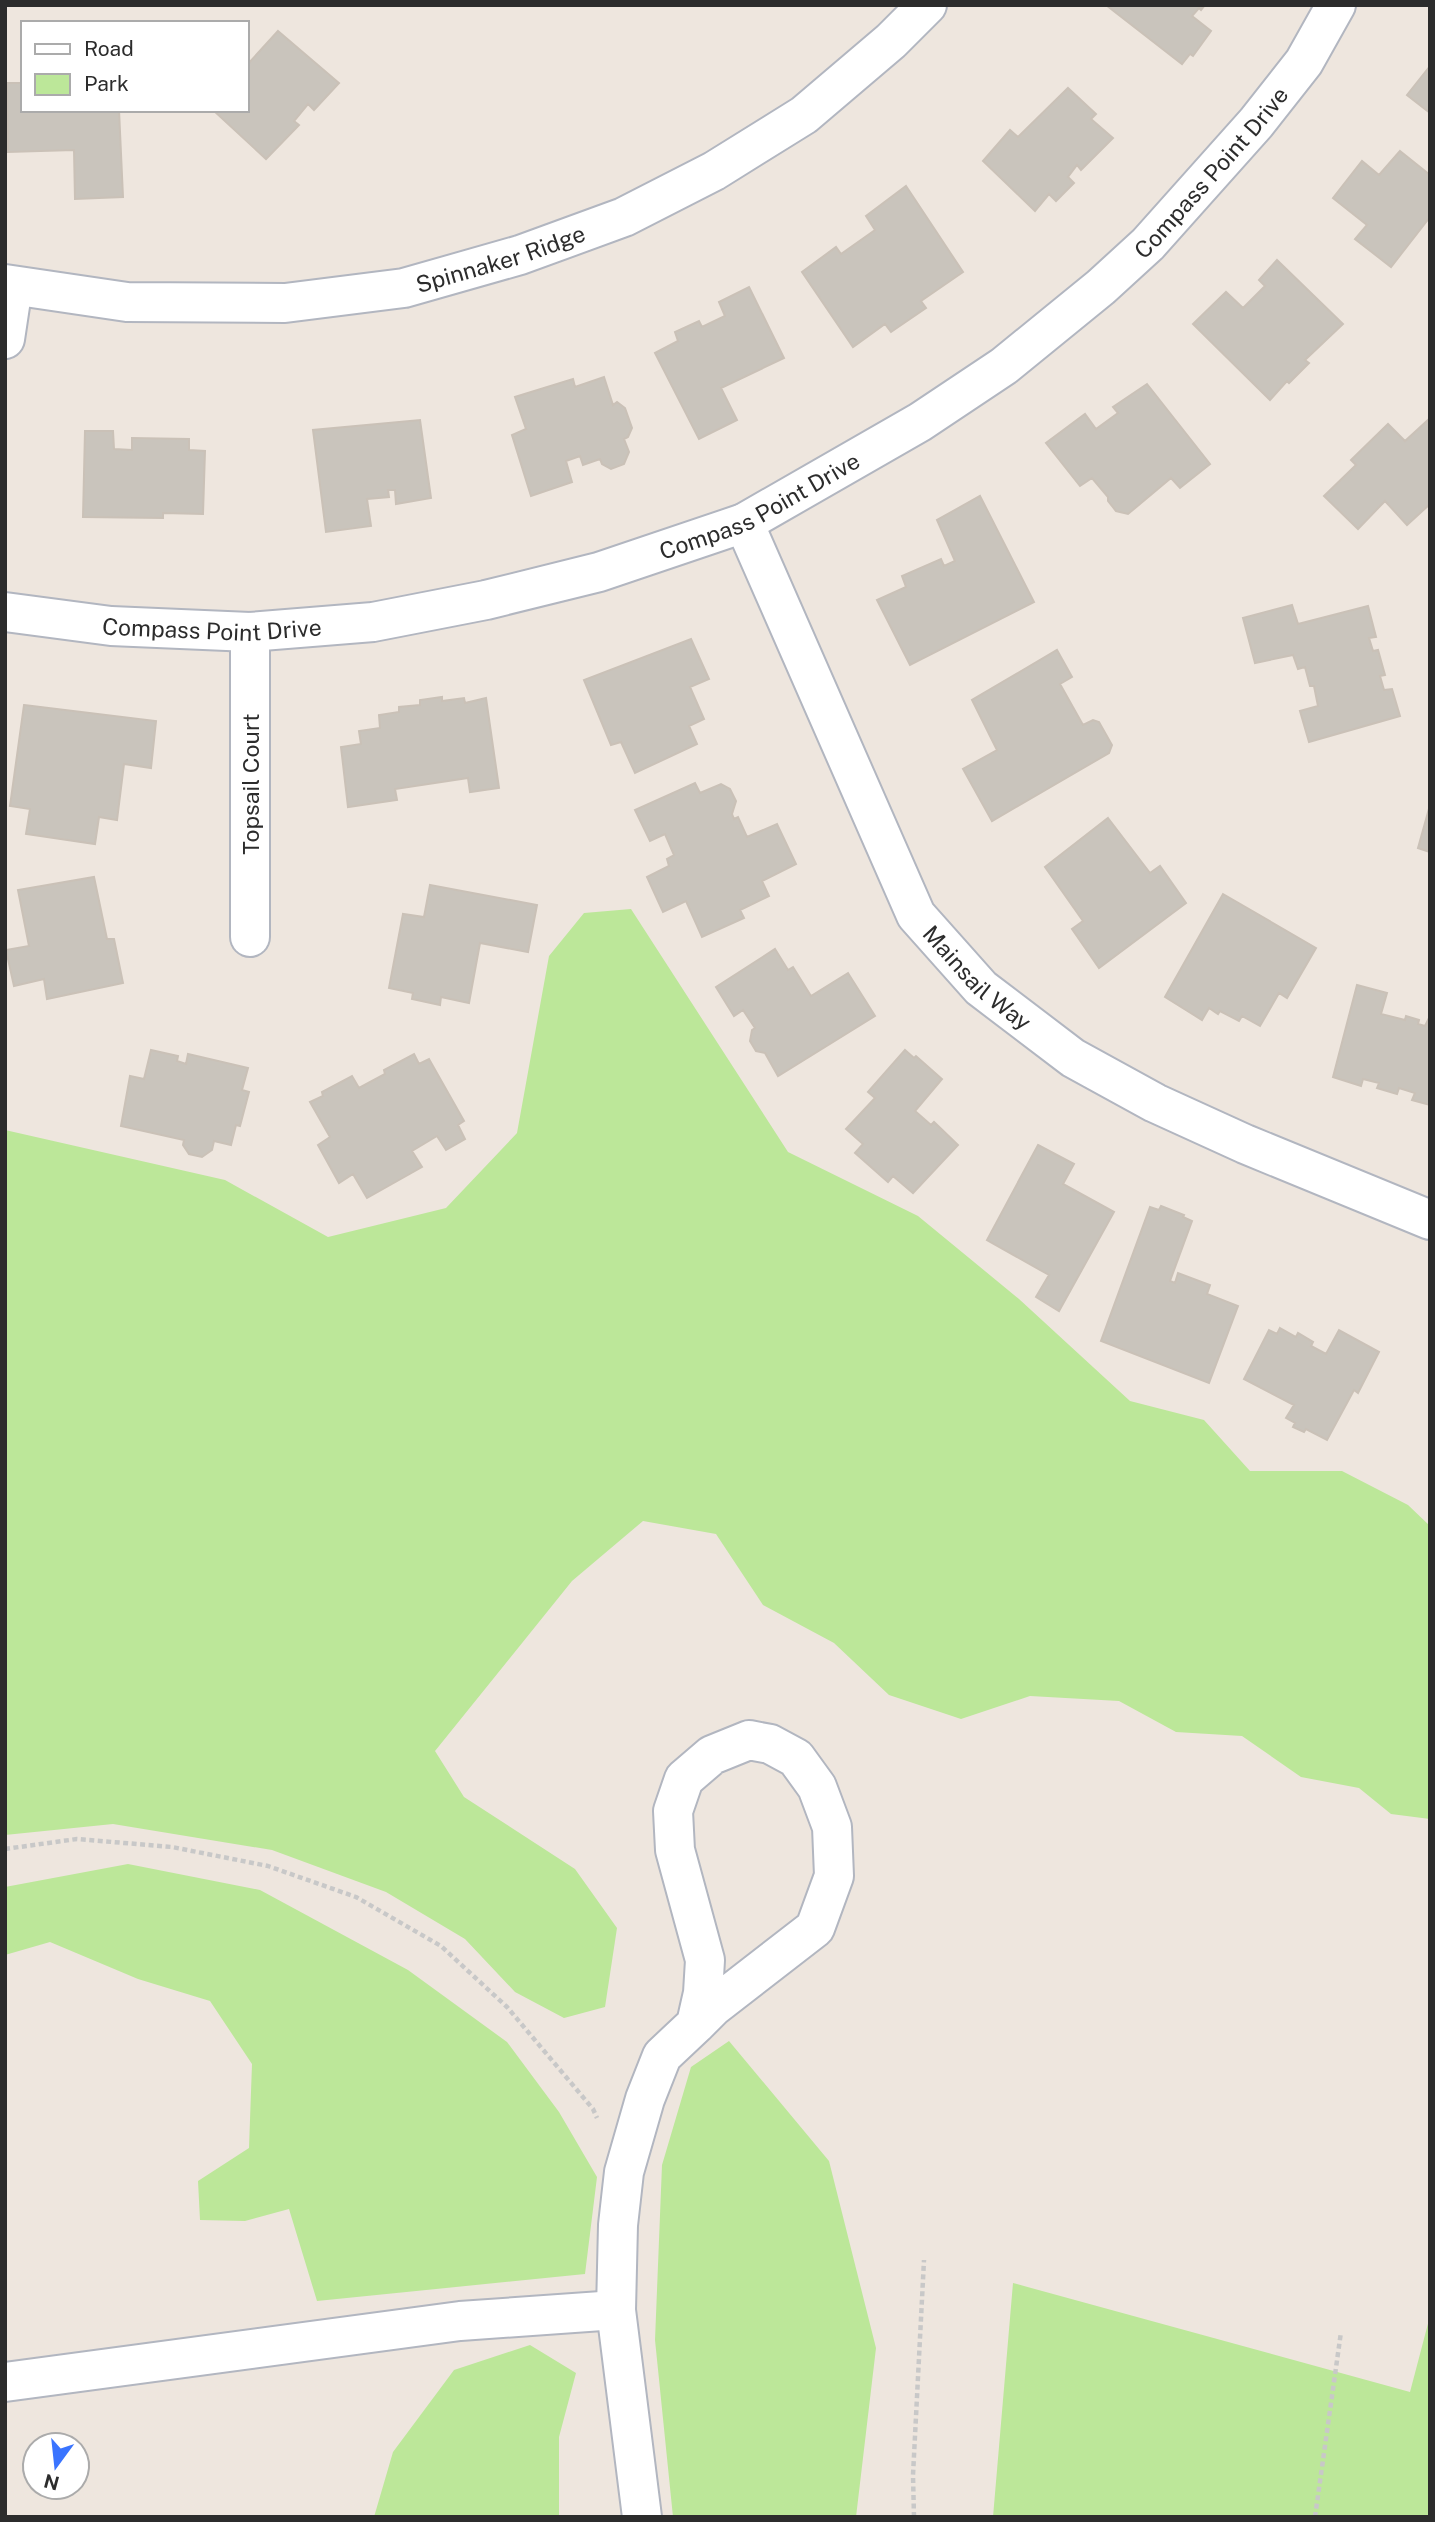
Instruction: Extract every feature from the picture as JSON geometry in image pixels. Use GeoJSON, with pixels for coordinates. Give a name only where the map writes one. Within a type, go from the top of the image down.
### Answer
{"type":"FeatureCollection","features":[{"type":"Feature","properties":{"kind":"street","name":"Spinnaker Ridge"},"geometry":{"type":"LineString","coordinates":[[9,285],[127,302],[285,303],[404,289],[520,255],[624,217],[713,171],[804,115],[891,41],[926,5]]}},
{"type":"Feature","properties":{"kind":"street","name":"Compass Point Drive"},"geometry":{"type":"LineString","coordinates":[[5,612],[111,626],[250,632],[373,622],[486,600],[599,572],[744,523],[920,422],[973,387],[1014,359],[1101,287],[1148,244],[1256,123],[1304,62],[1336,5]]}},
{"type":"Feature","properties":{"kind":"street"},"geometry":{"type":"LineString","coordinates":[[5,339],[9,285]]}},
{"type":"Feature","properties":{"kind":"street","name":"Mainsail Way"},"geometry":{"type":"LineString","coordinates":[[744,523],[916,915],[981,988],[1073,1058],[1155,1103],[1245,1144],[1430,1220]]}},
{"type":"Feature","properties":{"kind":"street","name":"Topsail Court"},"geometry":{"type":"LineString","coordinates":[[250,632],[250,937]]}},
{"type":"Feature","properties":{"kind":"street"},"geometry":{"type":"LineString","coordinates":[[642,2517],[616,2310],[618,2225],[624,2172],[645,2099],[662,2056],[696,2024],[713,2007],[815,1928],[834,1876],[832,1827],[817,1787],[796,1758],[770,1744],[749,1740],[712,1755],[684,1779],[673,1811],[676,1850],[705,1960],[704,1993],[696,2024]]}},
{"type":"Feature","properties":{"kind":"street"},"geometry":{"type":"LineString","coordinates":[[9,2386],[460,2320],[616,2310]]}},
{"type":"Feature","properties":{"kind":"path"},"geometry":{"type":"LineString","coordinates":[[5,1849],[77,1839],[172,1847],[268,1866],[356,1897],[441,1946],[507,2007],[593,2109],[624,2172]]}},
{"type":"Feature","properties":{"kind":"path"},"geometry":{"type":"LineString","coordinates":[[914,2517],[913,2474],[923,2260]]}},
{"type":"Feature","properties":{"kind":"path"},"geometry":{"type":"LineString","coordinates":[[1315,2517],[1341,2332]]}},
{"type":"Feature","properties":{"kind":"green space"},"geometry":{"type":"Polygon","coordinates":[[[631,909],[788,1152],[918,1216],[1019,1299],[1130,1401],[1204,1420],[1250,1471],[1342,1471],[1408,1505],[1430,1526],[1430,1819],[1391,1814],[1359,1788],[1301,1777],[1242,1736],[1176,1732],[1119,1701],[1030,1696],[961,1719],[889,1695],[834,1643],[763,1605],[716,1534],[643,1521],[572,1581],[435,1751],[464,1797],[575,1869],[617,1928],[605,2007],[564,2018],[515,1992],[465,1939],[386,1892],[272,1850],[113,1824],[5,1835],[5,1130],[225,1180],[328,1237],[446,1208],[517,1133],[549,956],[584,913],[631,909]]]}},
{"type":"Feature","properties":{"kind":"green space"},"geometry":{"type":"Polygon","coordinates":[[[128,1864],[260,1890],[408,1970],[507,2042],[559,2112],[597,2177],[585,2274],[317,2301],[289,2209],[245,2221],[200,2220],[198,2181],[249,2148],[252,2064],[210,2001],[138,1979],[50,1942],[5,1955],[5,1887],[128,1864]]]}},
{"type":"Feature","properties":{"kind":"green space"},"geometry":{"type":"Polygon","coordinates":[[[729,2041],[829,2161],[876,2348],[856,2517],[673,2517],[655,2340],[662,2165],[691,2067],[729,2041]]]}},
{"type":"Feature","properties":{"kind":"green space"},"geometry":{"type":"Polygon","coordinates":[[[1013,2283],[1410,2392],[1430,2316],[1430,2517],[993,2517],[1013,2283]]]}},
{"type":"Feature","properties":{"kind":"green space"},"geometry":{"type":"Polygon","coordinates":[[[530,2345],[576,2373],[559,2437],[559,2517],[374,2517],[393,2452],[454,2370],[530,2345]]]}},
{"type":"Feature","properties":{"kind":"building"},"geometry":{"type":"Polygon","coordinates":[[[1106,5],[1205,5],[1192,16],[1211,31],[1193,56],[1190,54],[1182,64],[1106,5]]]}},
{"type":"Feature","properties":{"kind":"building"},"geometry":{"type":"Polygon","coordinates":[[[278,31],[339,83],[314,110],[308,104],[294,121],[299,125],[266,159],[215,112],[248,112],[248,64],[278,31]]]}},
{"type":"Feature","properties":{"kind":"building"},"geometry":{"type":"Polygon","coordinates":[[[1430,66],[1430,113],[1407,95],[1430,66]]]}},
{"type":"Feature","properties":{"kind":"building"},"geometry":{"type":"Polygon","coordinates":[[[7,83],[21,83],[21,112],[119,112],[123,197],[75,199],[74,150],[8,152],[7,83]]]}},
{"type":"Feature","properties":{"kind":"building"},"geometry":{"type":"Polygon","coordinates":[[[1068,88],[1096,114],[1091,119],[1113,138],[1081,170],[1077,165],[1068,177],[1074,183],[1056,201],[1049,194],[1035,211],[983,161],[1010,130],[1018,137],[1068,88]]]}},
{"type":"Feature","properties":{"kind":"building"},"geometry":{"type":"Polygon","coordinates":[[[1400,151],[1430,175],[1430,217],[1391,267],[1355,239],[1367,225],[1333,198],[1362,161],[1379,175],[1400,151]]]}},
{"type":"Feature","properties":{"kind":"building"},"geometry":{"type":"Polygon","coordinates":[[[906,186],[963,272],[921,301],[926,308],[891,332],[885,324],[853,347],[802,272],[836,247],[841,254],[875,230],[866,216],[906,186]]]}},
{"type":"Feature","properties":{"kind":"building"},"geometry":{"type":"Polygon","coordinates":[[[1277,260],[1343,324],[1305,360],[1309,363],[1270,400],[1193,324],[1226,292],[1243,308],[1265,286],[1259,280],[1277,260]]]}},
{"type":"Feature","properties":{"kind":"building"},"geometry":{"type":"Polygon","coordinates":[[[749,287],[784,358],[721,388],[737,420],[699,439],[655,353],[678,341],[675,332],[699,321],[702,327],[725,316],[719,302],[749,287]]]}},
{"type":"Feature","properties":{"kind":"building"},"geometry":{"type":"Polygon","coordinates":[[[604,377],[613,405],[617,402],[625,408],[632,428],[624,439],[629,452],[624,464],[611,469],[602,464],[600,459],[583,465],[580,456],[566,461],[572,482],[531,496],[512,435],[526,429],[515,397],[573,379],[575,387],[604,377]]]}},
{"type":"Feature","properties":{"kind":"building"},"geometry":{"type":"Polygon","coordinates":[[[1147,384],[1210,464],[1180,488],[1171,478],[1128,514],[1116,511],[1092,478],[1080,486],[1046,443],[1085,414],[1096,429],[1118,413],[1113,407],[1147,384]]]}},
{"type":"Feature","properties":{"kind":"building"},"geometry":{"type":"Polygon","coordinates":[[[1429,419],[1430,504],[1407,525],[1385,501],[1358,529],[1324,496],[1356,465],[1351,460],[1388,424],[1405,441],[1429,419]]]}},
{"type":"Feature","properties":{"kind":"building"},"geometry":{"type":"Polygon","coordinates":[[[420,420],[431,498],[396,504],[395,490],[388,490],[389,497],[367,499],[371,526],[326,532],[313,430],[420,420]]]}},
{"type":"Feature","properties":{"kind":"building"},"geometry":{"type":"Polygon","coordinates":[[[85,431],[113,431],[114,449],[132,450],[132,438],[189,439],[189,450],[205,451],[203,514],[163,513],[163,518],[83,517],[85,431]]]}},
{"type":"Feature","properties":{"kind":"building"},"geometry":{"type":"Polygon","coordinates":[[[980,496],[1034,602],[910,665],[877,600],[906,587],[902,576],[941,559],[944,566],[955,561],[937,520],[980,496]]]}},
{"type":"Feature","properties":{"kind":"building"},"geometry":{"type":"Polygon","coordinates":[[[1292,605],[1298,624],[1368,606],[1376,637],[1369,638],[1373,651],[1378,650],[1385,675],[1380,676],[1384,690],[1392,689],[1400,716],[1309,742],[1300,711],[1318,706],[1314,686],[1310,686],[1305,667],[1298,669],[1293,655],[1255,663],[1243,618],[1292,605]]]}},
{"type":"Feature","properties":{"kind":"building"},"geometry":{"type":"Polygon","coordinates":[[[691,639],[709,679],[690,687],[704,719],[689,726],[697,744],[635,773],[621,742],[611,745],[584,680],[691,639]]]}},
{"type":"Feature","properties":{"kind":"building"},"geometry":{"type":"Polygon","coordinates":[[[1057,650],[1072,677],[1060,684],[1083,725],[1093,720],[1099,722],[1112,745],[1109,753],[992,821],[963,769],[997,750],[972,700],[1057,650]]]}},
{"type":"Feature","properties":{"kind":"building"},"geometry":{"type":"Polygon","coordinates":[[[442,697],[442,701],[464,698],[465,703],[486,698],[499,788],[470,792],[468,778],[395,789],[397,800],[348,807],[341,747],[361,744],[359,731],[380,728],[379,715],[399,712],[399,707],[420,705],[420,700],[442,697]]]}},
{"type":"Feature","properties":{"kind":"building"},"geometry":{"type":"Polygon","coordinates":[[[24,705],[156,721],[151,768],[124,764],[117,820],[99,817],[95,844],[26,834],[30,809],[10,806],[24,705]]]}},
{"type":"Feature","properties":{"kind":"building"},"geometry":{"type":"Polygon","coordinates":[[[695,783],[700,793],[721,784],[730,789],[736,801],[732,814],[734,819],[738,817],[747,837],[777,824],[796,864],[762,881],[769,896],[740,910],[744,918],[702,937],[686,901],[663,912],[647,877],[669,866],[667,859],[674,855],[665,834],[650,841],[635,810],[695,783]]]}},
{"type":"Feature","properties":{"kind":"building"},"geometry":{"type":"Polygon","coordinates":[[[1430,805],[1430,852],[1418,848],[1430,805]]]}},
{"type":"Feature","properties":{"kind":"building"},"geometry":{"type":"Polygon","coordinates":[[[1108,818],[1150,873],[1160,866],[1186,903],[1099,968],[1072,929],[1083,921],[1045,867],[1108,818]]]}},
{"type":"Feature","properties":{"kind":"building"},"geometry":{"type":"Polygon","coordinates":[[[94,877],[107,939],[114,939],[123,983],[47,999],[44,979],[14,986],[6,950],[29,946],[18,890],[94,877]]]}},
{"type":"Feature","properties":{"kind":"building"},"geometry":{"type":"Polygon","coordinates":[[[430,885],[537,905],[528,952],[480,943],[469,1003],[441,997],[440,1005],[412,999],[413,993],[389,988],[403,914],[424,917],[430,885]]]}},
{"type":"Feature","properties":{"kind":"building"},"geometry":{"type":"Polygon","coordinates":[[[1223,894],[1316,948],[1287,998],[1279,993],[1260,1026],[1242,1016],[1239,1021],[1209,1008],[1202,1020],[1165,997],[1223,894]]]}},
{"type":"Feature","properties":{"kind":"building"},"geometry":{"type":"Polygon","coordinates":[[[775,949],[788,970],[793,967],[811,996],[848,973],[875,1016],[778,1076],[765,1053],[756,1051],[750,1041],[755,1028],[743,1010],[734,1016],[716,987],[775,949]]]}},
{"type":"Feature","properties":{"kind":"building"},"geometry":{"type":"Polygon","coordinates":[[[1357,985],[1387,993],[1381,1014],[1405,1020],[1406,1016],[1419,1020],[1418,1024],[1425,1026],[1430,1016],[1430,1105],[1412,1100],[1415,1093],[1399,1088],[1397,1094],[1377,1088],[1379,1083],[1363,1079],[1361,1086],[1333,1077],[1357,985]]]}},
{"type":"Feature","properties":{"kind":"building"},"geometry":{"type":"Polygon","coordinates":[[[151,1050],[178,1056],[177,1061],[186,1064],[188,1054],[248,1068],[242,1090],[249,1092],[240,1126],[236,1125],[231,1145],[214,1141],[212,1150],[202,1157],[189,1154],[183,1145],[184,1140],[121,1126],[130,1076],[144,1079],[151,1050]]]}},
{"type":"Feature","properties":{"kind":"building"},"geometry":{"type":"Polygon","coordinates":[[[905,1050],[942,1079],[915,1111],[931,1125],[934,1122],[958,1145],[913,1193],[893,1176],[888,1182],[855,1153],[863,1144],[846,1129],[875,1098],[868,1092],[905,1050]]]}},
{"type":"Feature","properties":{"kind":"building"},"geometry":{"type":"Polygon","coordinates":[[[414,1054],[419,1064],[429,1059],[464,1121],[458,1125],[465,1139],[446,1150],[437,1136],[412,1151],[422,1167],[367,1198],[353,1174],[339,1183],[318,1145],[330,1137],[310,1102],[323,1096],[322,1092],[352,1076],[359,1088],[385,1074],[384,1070],[414,1054]]]}},
{"type":"Feature","properties":{"kind":"building"},"geometry":{"type":"Polygon","coordinates":[[[1038,1145],[1074,1164],[1063,1184],[1114,1212],[1059,1311],[1036,1297],[1049,1275],[987,1240],[1038,1145]]]}},
{"type":"Feature","properties":{"kind":"building"},"geometry":{"type":"Polygon","coordinates":[[[1161,1206],[1192,1221],[1170,1281],[1175,1283],[1178,1273],[1210,1285],[1207,1294],[1238,1306],[1209,1383],[1101,1341],[1150,1207],[1159,1210],[1161,1206]]]}},
{"type":"Feature","properties":{"kind":"building"},"geometry":{"type":"Polygon","coordinates":[[[1280,1328],[1296,1337],[1298,1333],[1313,1342],[1311,1346],[1326,1354],[1339,1330],[1379,1352],[1358,1393],[1354,1390],[1327,1440],[1306,1429],[1304,1432],[1293,1427],[1295,1423],[1286,1418],[1294,1405],[1244,1379],[1269,1330],[1277,1334],[1280,1328]]]}}]}
